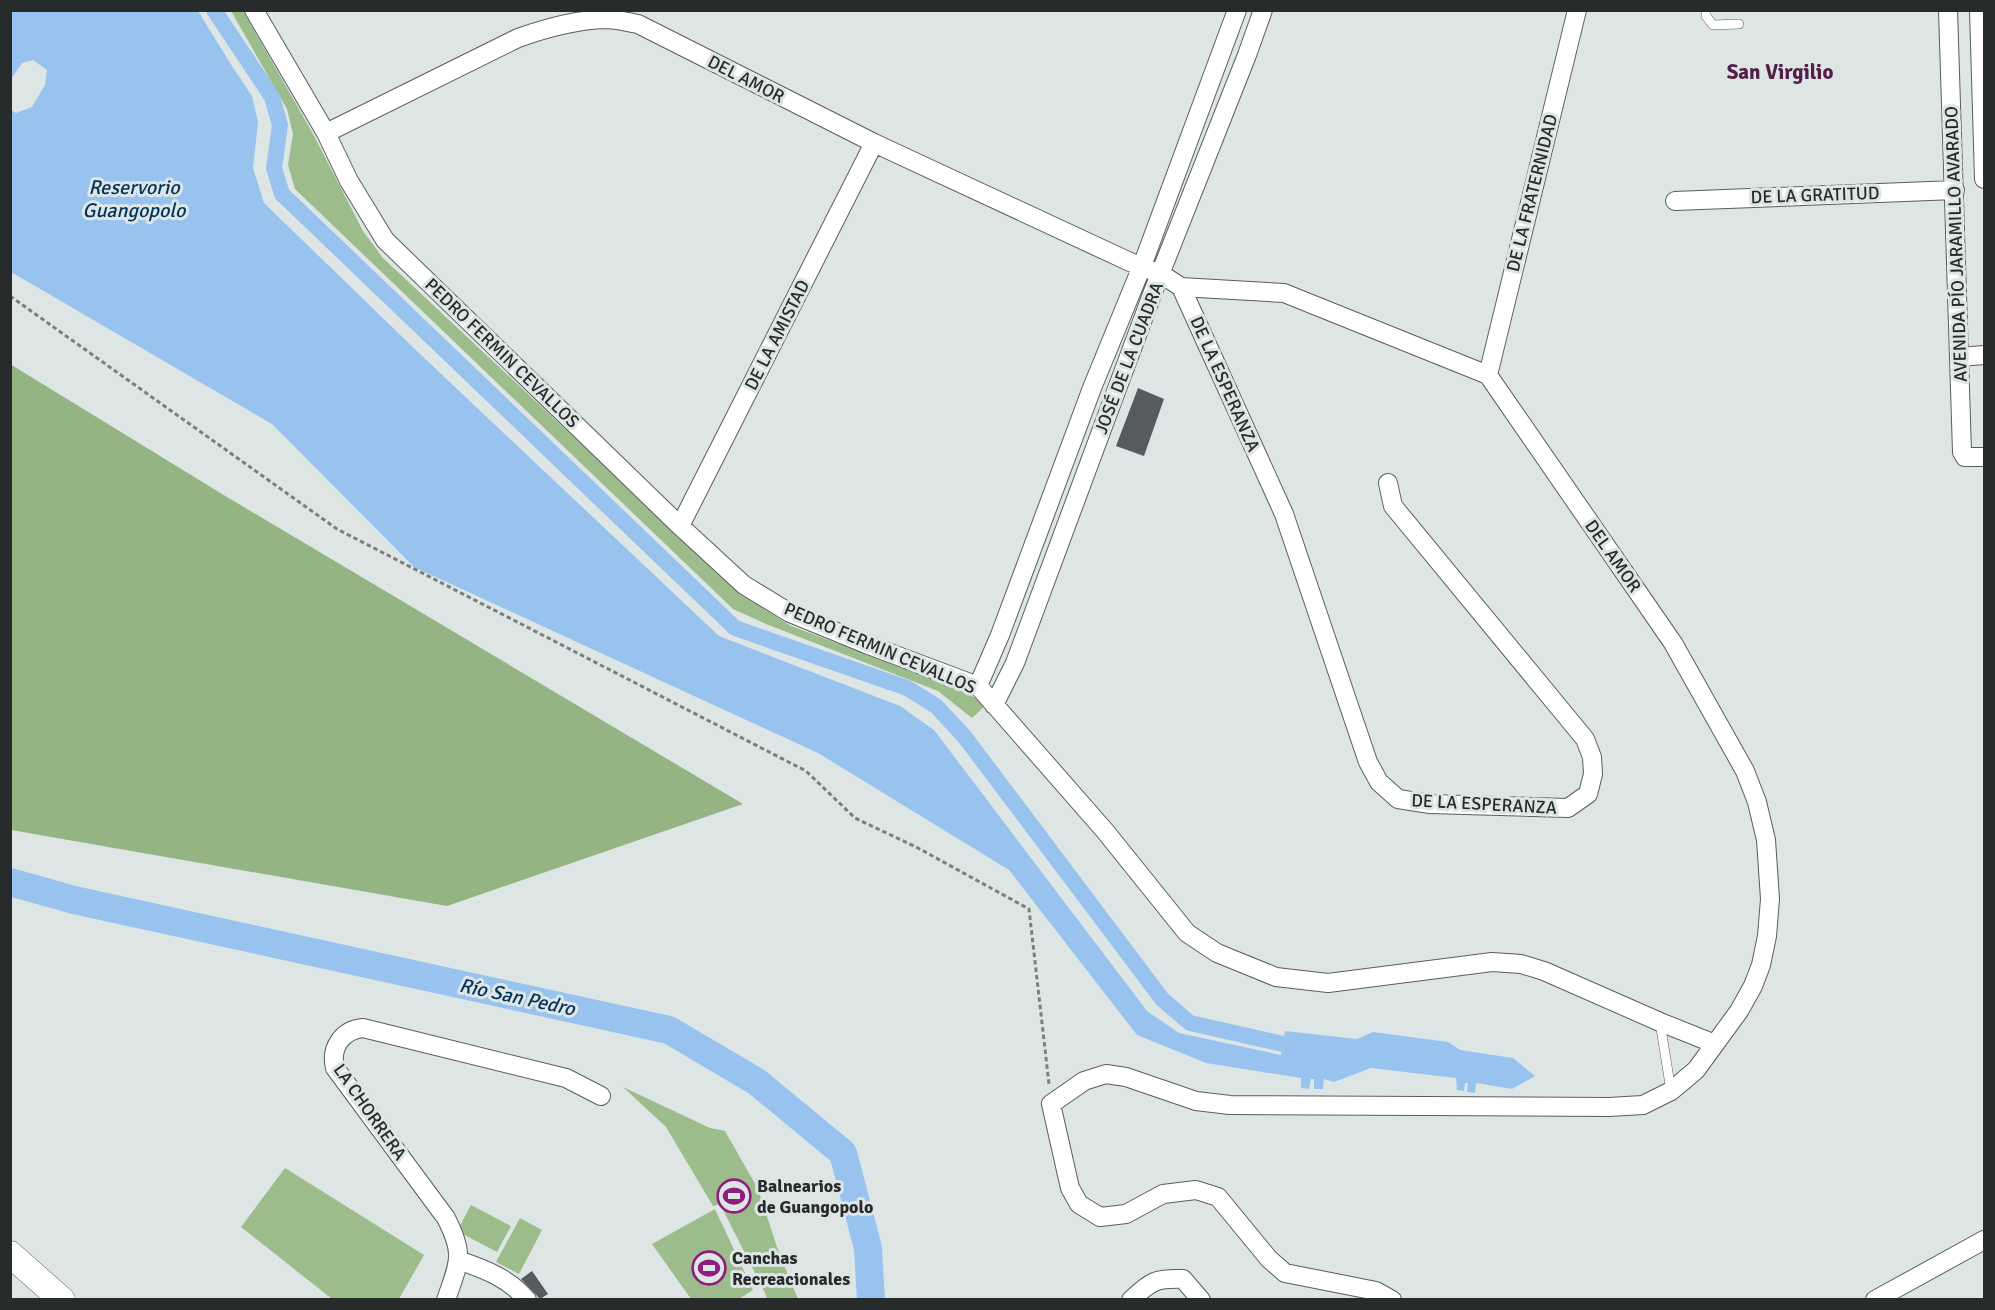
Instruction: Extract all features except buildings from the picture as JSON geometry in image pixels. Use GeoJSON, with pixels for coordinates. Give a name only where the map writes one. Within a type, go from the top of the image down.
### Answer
{"type":"FeatureCollection","features":[{"type":"Feature","properties":{"kind":"main road"},"geometry":{"type":"LineString","coordinates":[[10,1254],[62,1299]]}},
{"type":"Feature","properties":{"kind":"street","name":"PEDRO FERMIN CEVALLOS"},"geometry":{"type":"LineString","coordinates":[[254,10],[326,133],[349,181],[385,240],[680,526],[744,585],[790,613],[978,686],[1105,831],[1187,933],[1217,953],[1276,977],[1328,983],[1491,962],[1521,964],[1544,971],[1715,1044]]}},
{"type":"Feature","properties":{"kind":"street","name":"JOSÉ DE LA CUADRA"},"geometry":{"type":"LineString","coordinates":[[978,686],[1000,635],[1142,266],[1237,10]]}},
{"type":"Feature","properties":{"kind":"street","name":"JOSÉ DE LA CUADRA"},"geometry":{"type":"LineString","coordinates":[[994,705],[1015,663],[1263,10]]}},
{"type":"Feature","properties":{"kind":"street","name":"DE LA FRATERNIDAD"},"geometry":{"type":"LineString","coordinates":[[1488,375],[1577,10]]}},
{"type":"Feature","properties":{"kind":"street","name":"AVENIDA PÍO JARAMILLO AVARADO"},"geometry":{"type":"LineString","coordinates":[[1948,10],[1962,452],[1965,457],[1984,457]]}},
{"type":"Feature","properties":{"kind":"street","name":"AVENIDA PÍO JARAMILLO AVARADO"},"geometry":{"type":"LineString","coordinates":[[1979,10],[1983,83],[1984,179]]}},
{"type":"Feature","properties":{"kind":"street","name":"DEL AMOR"},"geometry":{"type":"LineString","coordinates":[[326,133],[518,38],[545,28],[606,19],[638,24],[874,143],[1161,274]]}},
{"type":"Feature","properties":{"kind":"street"},"geometry":{"type":"LineString","coordinates":[[1223,47],[1247,55]]}},
{"type":"Feature","properties":{"kind":"street","name":"DE LA AMISTAD"},"geometry":{"type":"LineString","coordinates":[[680,526],[874,143]]}},
{"type":"Feature","properties":{"kind":"street","name":"DE LA GRATITUD"},"geometry":{"type":"LineString","coordinates":[[1675,201],[1954,190]]}},
{"type":"Feature","properties":{"kind":"street"},"geometry":{"type":"LineString","coordinates":[[1161,274],[1181,288],[1284,293],[1488,375]]}},
{"type":"Feature","properties":{"kind":"street","name":"DE LA ESPERANZA"},"geometry":{"type":"LineString","coordinates":[[1181,288],[1284,514],[1368,762],[1379,782],[1398,799],[1430,804],[1568,808],[1588,794],[1593,774],[1592,757],[1585,739],[1393,506],[1388,483]]}},
{"type":"Feature","properties":{"kind":"street"},"geometry":{"type":"LineString","coordinates":[[1959,357],[1984,355]]}},
{"type":"Feature","properties":{"kind":"street","name":"DEL AMOR"},"geometry":{"type":"LineString","coordinates":[[1051,1104],[1084,1081],[1106,1074],[1126,1077],[1196,1101],[1230,1105],[1609,1107],[1642,1105],[1671,1091],[1696,1070],[1739,1011],[1753,986],[1761,965],[1767,936],[1770,899],[1766,840],[1757,802],[1745,771],[1673,643],[1488,375]]}},
{"type":"Feature","properties":{"kind":"street"},"geometry":{"type":"LineString","coordinates":[[1061,472],[1083,480]]}},
{"type":"Feature","properties":{"kind":"street","name":"LA CHORRERA"},"geometry":{"type":"LineString","coordinates":[[446,1299],[458,1260],[458,1245],[446,1218],[335,1068],[333,1058],[339,1041],[357,1029],[363,1028],[566,1078],[601,1096]]}},
{"type":"Feature","properties":{"kind":"street"},"geometry":{"type":"LineString","coordinates":[[1051,1104],[1070,1188],[1079,1204],[1100,1218],[1126,1214],[1163,1194],[1196,1190],[1218,1197],[1269,1259],[1285,1273],[1376,1290],[1392,1299]]}},
{"type":"Feature","properties":{"kind":"street"},"geometry":{"type":"LineString","coordinates":[[1875,1299],[1984,1240]]}},
{"type":"Feature","properties":{"kind":"street"},"geometry":{"type":"LineString","coordinates":[[458,1260],[510,1283],[527,1299]]}},
{"type":"Feature","properties":{"kind":"street"},"geometry":{"type":"LineString","coordinates":[[1131,1299],[1146,1286],[1162,1278],[1183,1279],[1201,1299]]}},
{"type":"Feature","properties":{"kind":"lane"},"geometry":{"type":"LineString","coordinates":[[1706,10],[1706,16],[1713,25],[1740,24]]}},
{"type":"Feature","properties":{"kind":"lane"},"geometry":{"type":"LineString","coordinates":[[1660,1022],[1671,1091]]}},
{"type":"Feature","properties":{"kind":"path"},"geometry":{"type":"LineString","coordinates":[[10,296],[337,529],[806,771],[855,818],[918,848],[1029,909],[1051,1104]]}},
{"type":"Feature","properties":{"kind":"green space"},"geometry":{"type":"Polygon","coordinates":[[[231,11],[243,11],[312,132],[363,231],[383,258],[742,595],[791,626],[952,686],[987,704],[972,718],[938,691],[733,609],[295,189],[288,165],[293,134],[287,109],[231,11]]]}},
{"type":"Feature","properties":{"kind":"green space"},"geometry":{"type":"Polygon","coordinates":[[[10,364],[227,497],[743,804],[447,906],[11,830],[10,364]]]}},
{"type":"Feature","properties":{"kind":"green space","name":"Balnearios de Guangopolo"},"geometry":{"type":"Polygon","coordinates":[[[623,1087],[710,1128],[725,1131],[758,1189],[778,1250],[798,1299],[764,1299],[767,1297],[720,1204],[713,1206],[666,1127],[623,1087]]]}},
{"type":"Feature","properties":{"kind":"green space"},"geometry":{"type":"Polygon","coordinates":[[[285,1168],[424,1255],[399,1299],[332,1299],[241,1227],[285,1168]]]}},
{"type":"Feature","properties":{"kind":"green space"},"geometry":{"type":"Polygon","coordinates":[[[471,1205],[511,1226],[497,1252],[457,1231],[471,1205]]]}},
{"type":"Feature","properties":{"kind":"green space"},"geometry":{"type":"Polygon","coordinates":[[[715,1209],[753,1290],[739,1299],[691,1299],[652,1244],[715,1209]]]}},
{"type":"Feature","properties":{"kind":"green space"},"geometry":{"type":"Polygon","coordinates":[[[520,1218],[542,1230],[519,1274],[496,1262],[520,1218]]]}},
{"type":"Feature","properties":{"kind":"water","name":"Reservorio Guangopolo"},"geometry":{"type":"Polygon","coordinates":[[[11,10],[198,11],[252,96],[258,122],[253,168],[264,203],[420,354],[719,636],[900,706],[934,730],[1147,1011],[1179,1033],[1281,1055],[1285,1031],[1357,1039],[1373,1032],[1448,1042],[1460,1050],[1513,1058],[1535,1076],[1512,1089],[1476,1083],[1475,1093],[1467,1092],[1468,1083],[1465,1083],[1464,1091],[1457,1090],[1456,1078],[1371,1068],[1334,1082],[1324,1079],[1323,1089],[1314,1089],[1314,1079],[1311,1079],[1309,1089],[1301,1088],[1301,1078],[1206,1063],[1137,1035],[1009,870],[818,753],[414,567],[272,424],[11,272],[11,110],[16,113],[32,107],[45,85],[47,70],[33,60],[22,63],[11,79],[11,10]]]}},
{"type":"Feature","properties":{"kind":"waterway"},"geometry":{"type":"LineString","coordinates":[[214,10],[272,97],[280,125],[274,168],[282,194],[735,628],[907,688],[936,706],[964,736],[1162,999],[1190,1023],[1283,1044]]}},
{"type":"Feature","properties":{"kind":"waterway","name":"Río San Pedro"},"geometry":{"type":"LineString","coordinates":[[10,882],[74,900],[669,1030],[757,1082],[843,1153],[868,1248],[871,1300]]}},
{"type":"Feature","properties":{"kind":"place","name":"Balnearios de Guangopolo"},"geometry":{"type":"Point","coordinates":[734,1196]}},
{"type":"Feature","properties":{"kind":"place","name":"Canchas Recreacionales"},"geometry":{"type":"Point","coordinates":[709,1268]}},
{"type":"Feature","properties":{"kind":"district","name":"San Virgilio"},"geometry":{"type":"Point","coordinates":[1780,72]}}]}
